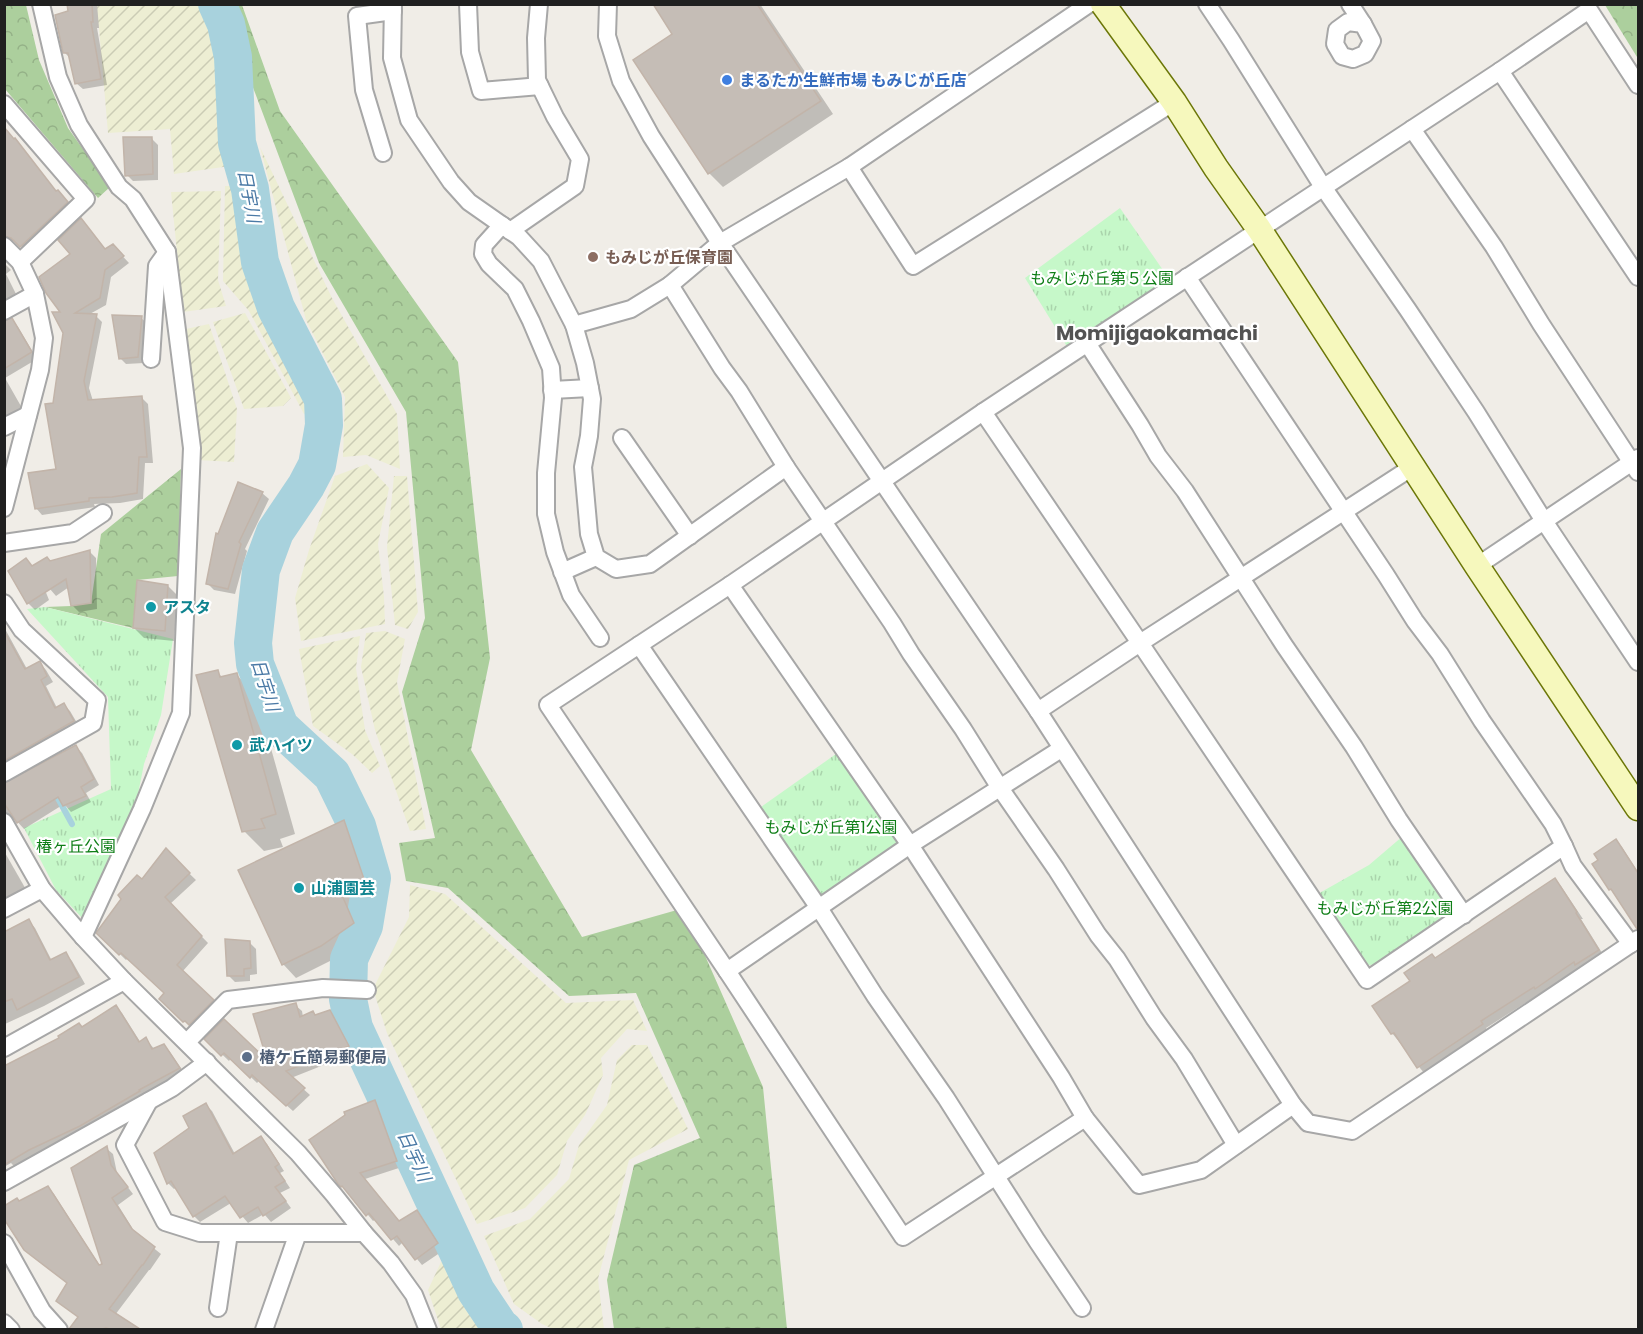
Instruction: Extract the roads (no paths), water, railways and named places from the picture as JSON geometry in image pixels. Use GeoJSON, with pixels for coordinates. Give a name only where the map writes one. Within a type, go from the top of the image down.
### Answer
{"type":"FeatureCollection","features":[{"type":"Feature","properties":{"kind":"street"},"geometry":{"type":"LineString","coordinates":[[54,4],[44,12],[58,77],[79,125],[119,187],[133,199],[167,252],[192,448],[181,712],[142,809],[83,937]]}},
{"type":"Feature","properties":{"kind":"street"},"geometry":{"type":"LineString","coordinates":[[468,4],[470,52],[482,91],[540,86]]}},
{"type":"Feature","properties":{"kind":"street"},"geometry":{"type":"LineString","coordinates":[[538,4],[537,80],[555,117],[580,159],[575,186],[506,228],[484,245],[483,254],[489,264],[515,289],[551,368],[546,514],[555,552],[571,595],[600,639]]}},
{"type":"Feature","properties":{"kind":"street"},"geometry":{"type":"LineString","coordinates":[[608,4],[607,36],[621,81],[651,136],[720,243],[1038,711],[1293,1105],[1308,1123],[1352,1131],[1635,941],[1574,866],[1553,824],[1482,721],[1440,654],[1415,621],[1187,277]]}},
{"type":"Feature","properties":{"kind":"street"},"geometry":{"type":"LineString","coordinates":[[574,324],[631,309],[670,285],[720,243],[849,167],[1089,4]]}},
{"type":"Feature","properties":{"kind":"street"},"geometry":{"type":"LineString","coordinates":[[1103,4],[1174,102],[1216,168],[1259,229],[1477,566],[1638,808]]}},
{"type":"Feature","properties":{"kind":"street"},"geometry":{"type":"LineString","coordinates":[[1207,4],[1323,187],[1476,412],[1544,521],[1638,662]]}},
{"type":"Feature","properties":{"kind":"street"},"geometry":{"type":"LineString","coordinates":[[1350,4],[1363,24]]}},
{"type":"Feature","properties":{"kind":"street"},"geometry":{"type":"LineString","coordinates":[[1085,1118],[903,1238],[548,705],[730,585],[983,412],[1500,71],[1587,7],[1638,85]]}},
{"type":"Feature","properties":{"kind":"street"},"geometry":{"type":"LineString","coordinates":[[383,153],[364,90],[357,16],[393,8],[392,58],[409,120],[451,182],[470,202],[519,237],[540,261],[574,324],[592,399],[589,436],[583,466],[589,534],[596,557],[616,569],[650,564],[786,467]]}},
{"type":"Feature","properties":{"kind":"street"},"geometry":{"type":"LineString","coordinates":[[1500,71],[1638,278]]}},
{"type":"Feature","properties":{"kind":"street"},"geometry":{"type":"LineString","coordinates":[[849,167],[913,266],[1174,102]]}},
{"type":"Feature","properties":{"kind":"street"},"geometry":{"type":"LineString","coordinates":[[4,104],[86,200],[20,262]]}},
{"type":"Feature","properties":{"kind":"street"},"geometry":{"type":"LineString","coordinates":[[1412,129],[1494,247],[1541,324],[1636,464],[1477,566]]}},
{"type":"Feature","properties":{"kind":"street"},"geometry":{"type":"LineString","coordinates":[[4,246],[20,262],[35,294],[44,338],[40,370],[4,508]]}},
{"type":"Feature","properties":{"kind":"street"},"geometry":{"type":"LineString","coordinates":[[151,359],[157,266],[167,252]]}},
{"type":"Feature","properties":{"kind":"street"},"geometry":{"type":"LineString","coordinates":[[670,285],[786,467],[963,729],[1098,935],[1117,959],[1154,1018],[1184,1059],[1236,1145]]}},
{"type":"Feature","properties":{"kind":"street"},"geometry":{"type":"LineString","coordinates":[[4,311],[35,294]]}},
{"type":"Feature","properties":{"kind":"street"},"geometry":{"type":"LineString","coordinates":[[1087,343],[1158,456],[1185,491],[1312,688],[1354,747],[1399,820],[1464,915]]}},
{"type":"Feature","properties":{"kind":"street"},"geometry":{"type":"LineString","coordinates":[[552,390],[590,388]]}},
{"type":"Feature","properties":{"kind":"street"},"geometry":{"type":"LineString","coordinates":[[983,412],[1367,980],[1564,846]]}},
{"type":"Feature","properties":{"kind":"street"},"geometry":{"type":"LineString","coordinates":[[4,427],[28,415]]}},
{"type":"Feature","properties":{"kind":"street"},"geometry":{"type":"LineString","coordinates":[[622,438],[690,536]]}},
{"type":"Feature","properties":{"kind":"street"},"geometry":{"type":"LineString","coordinates":[[1038,711],[1140,642],[1414,466]]}},
{"type":"Feature","properties":{"kind":"street"},"geometry":{"type":"LineString","coordinates":[[4,543],[73,533],[104,513]]}},
{"type":"Feature","properties":{"kind":"street"},"geometry":{"type":"LineString","coordinates":[[562,572],[596,557]]}},
{"type":"Feature","properties":{"kind":"street"},"geometry":{"type":"LineString","coordinates":[[730,585],[910,845],[1061,1077],[1085,1118],[1139,1185],[1201,1170],[1293,1105]]}},
{"type":"Feature","properties":{"kind":"street"},"geometry":{"type":"LineString","coordinates":[[4,603],[22,630],[97,700],[93,723],[4,773]]}},
{"type":"Feature","properties":{"kind":"street"},"geometry":{"type":"LineString","coordinates":[[639,645],[946,1098],[1082,1308]]}},
{"type":"Feature","properties":{"kind":"street"},"geometry":{"type":"LineString","coordinates":[[727,971],[910,845],[1061,749]]}},
{"type":"Feature","properties":{"kind":"street"},"geometry":{"type":"LineString","coordinates":[[4,822],[42,890],[124,981],[298,1153],[391,1263],[414,1295],[428,1329]]}},
{"type":"Feature","properties":{"kind":"street"},"geometry":{"type":"LineString","coordinates":[[4,909],[42,890]]}},
{"type":"Feature","properties":{"kind":"street"},"geometry":{"type":"LineString","coordinates":[[4,1048],[124,981]]}},
{"type":"Feature","properties":{"kind":"street"},"geometry":{"type":"LineString","coordinates":[[187,1042],[228,1000],[323,988],[367,990]]}},
{"type":"Feature","properties":{"kind":"street"},"geometry":{"type":"LineString","coordinates":[[4,1182],[172,1088],[207,1062]]}},
{"type":"Feature","properties":{"kind":"street"},"geometry":{"type":"LineString","coordinates":[[149,1101],[125,1144],[165,1222],[200,1233],[364,1233]]}},
{"type":"Feature","properties":{"kind":"street"},"geometry":{"type":"LineString","coordinates":[[218,1308],[229,1233]]}},
{"type":"Feature","properties":{"kind":"street"},"geometry":{"type":"LineString","coordinates":[[264,1329],[298,1233]]}},
{"type":"Feature","properties":{"kind":"street"},"geometry":{"type":"LineString","coordinates":[[4,1243],[42,1311],[59,1329]]}},
{"type":"Feature","properties":{"kind":"street"},"geometry":{"type":"LineString","coordinates":[[4,1323],[11,1329]]}},
{"type":"Feature","properties":{"kind":"waterway","name":"日宇川"},"geometry":{"type":"LineString","coordinates":[[217,4],[226,24],[233,57],[237,143],[250,189],[260,262],[276,308],[323,399],[324,425],[317,465],[306,486],[275,532],[261,570],[253,643],[255,664],[280,727],[332,775],[357,826],[372,878],[364,926],[349,959],[348,999],[354,1028],[476,1291],[504,1330]]}},
{"type":"Feature","properties":{"kind":"waterway"},"geometry":{"type":"LineString","coordinates":[[54,791],[72,824]]}},
{"type":"Feature","properties":{"kind":"place","name":"まるたか生鮮市場 もみじが丘店"},"geometry":{"type":"Point","coordinates":[727,80]}},
{"type":"Feature","properties":{"kind":"place","name":"もみじが丘保育園"},"geometry":{"type":"Point","coordinates":[593,257]}},
{"type":"Feature","properties":{"kind":"place","name":"アスタ"},"geometry":{"type":"Point","coordinates":[151,607]}},
{"type":"Feature","properties":{"kind":"place","name":"武ハイツ"},"geometry":{"type":"Point","coordinates":[237,745]}},
{"type":"Feature","properties":{"kind":"place","name":"山浦園芸"},"geometry":{"type":"Point","coordinates":[299,888]}},
{"type":"Feature","properties":{"kind":"place","name":"椿ケ丘簡易郵便局"},"geometry":{"type":"Point","coordinates":[247,1057]}},
{"type":"Feature","properties":{"kind":"district","name":"Momijigaokamachi"},"geometry":{"type":"Point","coordinates":[1157,333]}},
{"type":"Feature","properties":{"kind":"park label","name":"もみじが丘第５公園"},"geometry":{"type":"Point","coordinates":[1102,278]}},
{"type":"Feature","properties":{"kind":"park label","name":"もみじが丘第1公園"},"geometry":{"type":"Point","coordinates":[831,827]}},
{"type":"Feature","properties":{"kind":"park label","name":"椿ヶ丘公園"},"geometry":{"type":"Point","coordinates":[76,846]}},
{"type":"Feature","properties":{"kind":"park label","name":"もみじが丘第2公園"},"geometry":{"type":"Point","coordinates":[1385,908]}}]}
